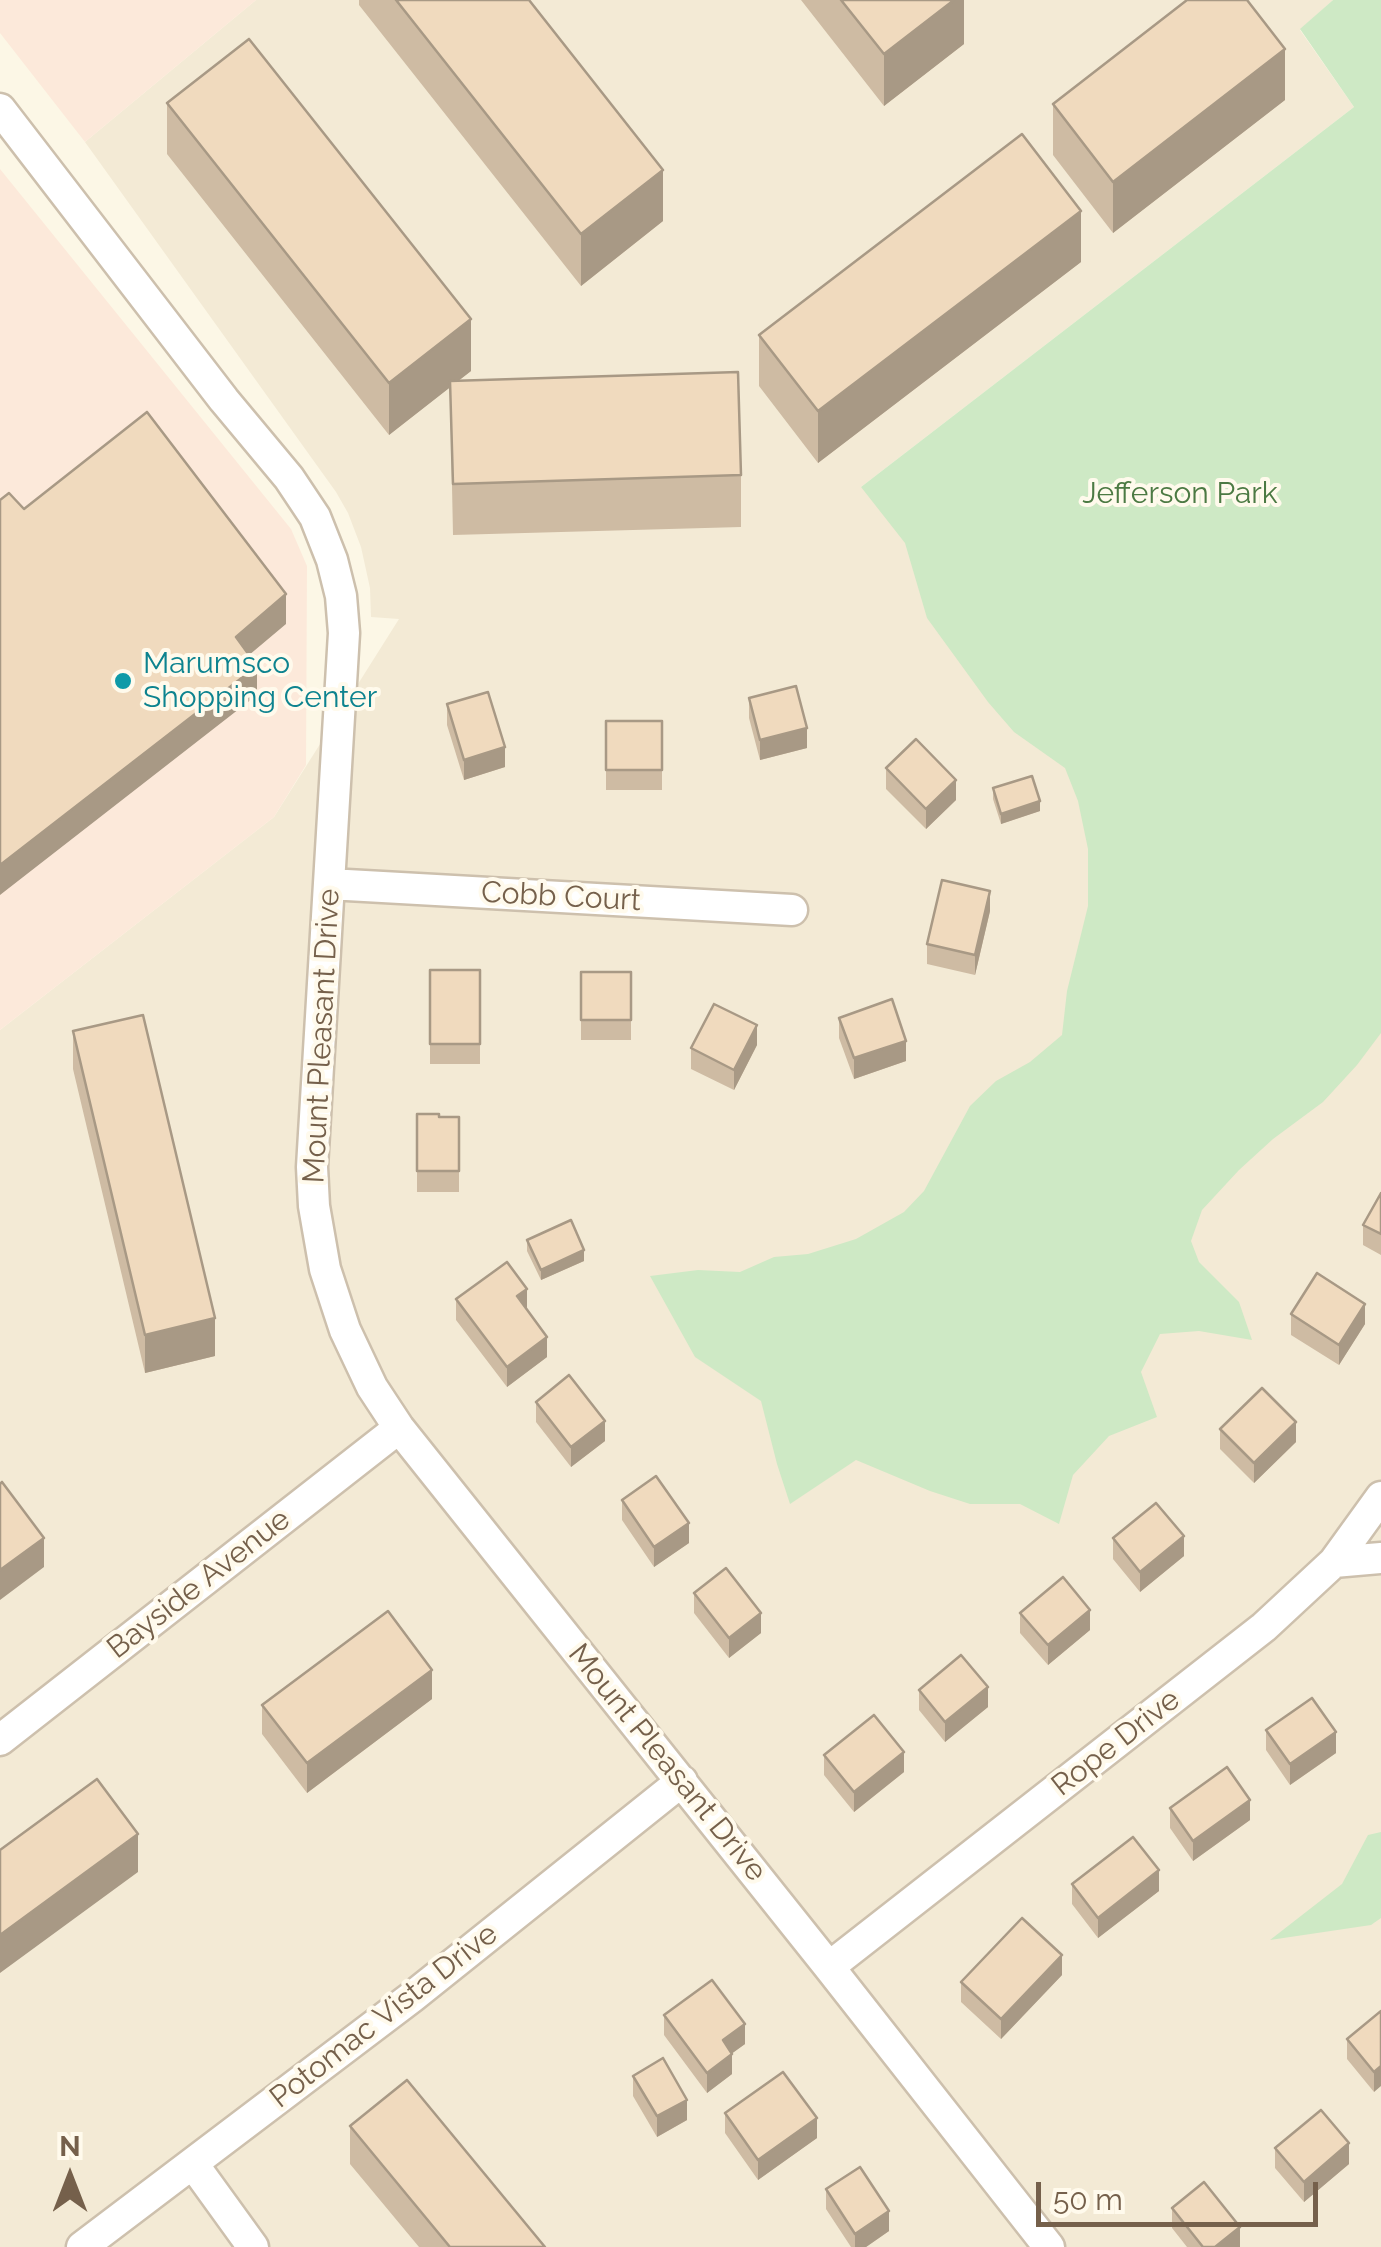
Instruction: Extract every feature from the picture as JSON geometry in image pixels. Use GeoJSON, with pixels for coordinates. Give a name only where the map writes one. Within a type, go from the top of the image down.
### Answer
{"type":"FeatureCollection","features":[{"type":"Feature","properties":{"kind":"street","name":"Mount Pleasant Drive"},"geometry":{"type":"LineString","coordinates":[[1,109],[224,400],[289,478],[315,517],[332,560],[341,596],[344,633],[312,1167],[325,1269],[345,1330],[372,1387],[399,1428],[830,1966],[1049,2247]]}},
{"type":"Feature","properties":{"kind":"street","name":"Cobb Court"},"geometry":{"type":"LineString","coordinates":[[329,884],[792,910]]}},
{"type":"Feature","properties":{"kind":"street","name":"Bayside Avenue"},"geometry":{"type":"LineString","coordinates":[[0,1740],[399,1428]]}},
{"type":"Feature","properties":{"kind":"street","name":"Rope Drive"},"geometry":{"type":"LineString","coordinates":[[830,1966],[1264,1627],[1334,1562],[1381,1497]]}},
{"type":"Feature","properties":{"kind":"street"},"geometry":{"type":"LineString","coordinates":[[1334,1562],[1381,1558]]}},
{"type":"Feature","properties":{"kind":"street","name":"Potomac Vista Drive"},"geometry":{"type":"LineString","coordinates":[[82,2247],[412,1997],[682,1781]]}},
{"type":"Feature","properties":{"kind":"street"},"geometry":{"type":"LineString","coordinates":[[193,2164],[252,2247]]}},
{"type":"Feature","properties":{"kind":"shaded area"},"geometry":{"type":"Polygon","coordinates":[[[0,0],[256,0],[85,142],[0,33],[0,0]]]}},
{"type":"Feature","properties":{"kind":"shaded area"},"geometry":{"type":"Polygon","coordinates":[[[256,0],[1333,0],[1300,30],[1354,107],[861,487],[1381,705],[1381,2247],[0,2247],[0,1030],[274,817],[399,619],[371,617],[370,588],[361,547],[336,492],[85,142],[256,0]]]}},
{"type":"Feature","properties":{"kind":"shaded area"},"geometry":{"type":"Polygon","coordinates":[[[0,169],[291,529],[307,566],[306,765],[274,817],[0,1030],[0,169]]]}},
{"type":"Feature","properties":{"kind":"green space","name":"Jefferson Park"},"geometry":{"type":"Polygon","coordinates":[[[1333,0],[1381,0],[1381,1033],[1323,1102],[1273,1139],[1202,1210],[1191,1241],[1199,1262],[1239,1302],[1252,1340],[1199,1331],[1160,1334],[1141,1372],[1157,1417],[1109,1436],[1073,1475],[1059,1524],[1020,1504],[970,1504],[856,1460],[790,1504],[761,1401],[695,1357],[650,1276],[698,1270],[740,1272],[774,1257],[808,1254],[856,1239],[904,1212],[924,1191],[970,1106],[996,1081],[1030,1062],[1062,1035],[1067,991],[1088,906],[1088,849],[1078,801],[1065,768],[1014,732],[927,618],[905,543],[861,487],[1354,107],[1300,29],[1333,0]]]}},
{"type":"Feature","properties":{"kind":"green space"},"geometry":{"type":"Polygon","coordinates":[[[1381,1832],[1381,1918],[1371,1925],[1270,1940],[1342,1884],[1368,1835],[1381,1832]]]}},
{"type":"Feature","properties":{"kind":"building"},"geometry":{"type":"Polygon","coordinates":[[[396,0],[529,0],[663,170],[581,234],[396,0]]]}},
{"type":"Feature","properties":{"kind":"building"},"geometry":{"type":"Polygon","coordinates":[[[841,0],[954,0],[884,54],[841,0]]]}},
{"type":"Feature","properties":{"kind":"building"},"geometry":{"type":"Polygon","coordinates":[[[1187,0],[1247,0],[1285,49],[1113,182],[1053,104],[1187,0]]]}},
{"type":"Feature","properties":{"kind":"building"},"geometry":{"type":"Polygon","coordinates":[[[249,39],[471,319],[389,383],[167,103],[249,39]]]}},
{"type":"Feature","properties":{"kind":"building"},"geometry":{"type":"Polygon","coordinates":[[[1022,134],[1081,211],[818,411],[759,335],[1022,134]]]}},
{"type":"Feature","properties":{"kind":"building"},"geometry":{"type":"Polygon","coordinates":[[[738,372],[741,475],[453,484],[450,381],[738,372]]]}},
{"type":"Feature","properties":{"kind":"building","name":"Marumsco Shopping Center"},"geometry":{"type":"Polygon","coordinates":[[[147,412],[286,594],[236,637],[257,666],[0,865],[0,500],[9,493],[24,509],[147,412]]]}},
{"type":"Feature","properties":{"kind":"building"},"geometry":{"type":"Polygon","coordinates":[[[796,686],[807,728],[760,740],[749,698],[796,686]]]}},
{"type":"Feature","properties":{"kind":"building"},"geometry":{"type":"Polygon","coordinates":[[[488,692],[505,747],[464,760],[447,704],[488,692]]]}},
{"type":"Feature","properties":{"kind":"building"},"geometry":{"type":"Polygon","coordinates":[[[606,721],[662,721],[662,770],[606,770],[606,721]]]}},
{"type":"Feature","properties":{"kind":"building"},"geometry":{"type":"Polygon","coordinates":[[[916,739],[956,780],[926,809],[886,768],[916,739]]]}},
{"type":"Feature","properties":{"kind":"building"},"geometry":{"type":"Polygon","coordinates":[[[1032,776],[1040,801],[1001,814],[993,788],[1032,776]]]}},
{"type":"Feature","properties":{"kind":"building"},"geometry":{"type":"Polygon","coordinates":[[[942,880],[990,891],[975,955],[927,944],[942,880]]]}},
{"type":"Feature","properties":{"kind":"building"},"geometry":{"type":"Polygon","coordinates":[[[430,970],[480,970],[480,1044],[430,1044],[430,970]]]}},
{"type":"Feature","properties":{"kind":"building"},"geometry":{"type":"Polygon","coordinates":[[[581,972],[631,972],[631,1020],[581,1020],[581,972]]]}},
{"type":"Feature","properties":{"kind":"building"},"geometry":{"type":"Polygon","coordinates":[[[892,999],[906,1041],[854,1058],[839,1018],[892,999]]]}},
{"type":"Feature","properties":{"kind":"building"},"geometry":{"type":"Polygon","coordinates":[[[714,1004],[757,1025],[734,1070],[691,1048],[714,1004]]]}},
{"type":"Feature","properties":{"kind":"building"},"geometry":{"type":"Polygon","coordinates":[[[143,1015],[215,1318],[145,1335],[73,1031],[143,1015]]]}},
{"type":"Feature","properties":{"kind":"building"},"geometry":{"type":"Polygon","coordinates":[[[417,1114],[459,1117],[459,1171],[417,1171],[417,1114]]]}},
{"type":"Feature","properties":{"kind":"building"},"geometry":{"type":"Polygon","coordinates":[[[1381,1193],[1381,1234],[1363,1225],[1381,1193]]]}},
{"type":"Feature","properties":{"kind":"building"},"geometry":{"type":"Polygon","coordinates":[[[571,1220],[584,1250],[541,1270],[527,1240],[571,1220]]]}},
{"type":"Feature","properties":{"kind":"building"},"geometry":{"type":"Polygon","coordinates":[[[507,1262],[527,1289],[517,1296],[547,1337],[507,1367],[456,1299],[507,1262]]]}},
{"type":"Feature","properties":{"kind":"building"},"geometry":{"type":"Polygon","coordinates":[[[1317,1273],[1365,1304],[1339,1345],[1291,1314],[1317,1273]]]}},
{"type":"Feature","properties":{"kind":"building"},"geometry":{"type":"Polygon","coordinates":[[[569,1375],[605,1421],[571,1447],[536,1402],[569,1375]]]}},
{"type":"Feature","properties":{"kind":"building"},"geometry":{"type":"Polygon","coordinates":[[[1262,1388],[1296,1422],[1254,1463],[1220,1429],[1262,1388]]]}},
{"type":"Feature","properties":{"kind":"building"},"geometry":{"type":"Polygon","coordinates":[[[656,1476],[689,1523],[654,1547],[622,1500],[656,1476]]]}},
{"type":"Feature","properties":{"kind":"building"},"geometry":{"type":"Polygon","coordinates":[[[0,1484],[44,1538],[0,1570],[0,1484]]]}},
{"type":"Feature","properties":{"kind":"building"},"geometry":{"type":"Polygon","coordinates":[[[1156,1503],[1184,1536],[1140,1572],[1113,1538],[1156,1503]]]}},
{"type":"Feature","properties":{"kind":"building"},"geometry":{"type":"Polygon","coordinates":[[[726,1568],[761,1613],[729,1638],[694,1593],[726,1568]]]}},
{"type":"Feature","properties":{"kind":"building"},"geometry":{"type":"Polygon","coordinates":[[[1063,1577],[1090,1610],[1048,1645],[1020,1613],[1063,1577]]]}},
{"type":"Feature","properties":{"kind":"building"},"geometry":{"type":"Polygon","coordinates":[[[388,1611],[432,1670],[307,1763],[262,1705],[388,1611]]]}},
{"type":"Feature","properties":{"kind":"building"},"geometry":{"type":"Polygon","coordinates":[[[961,1655],[988,1687],[945,1722],[919,1690],[961,1655]]]}},
{"type":"Feature","properties":{"kind":"building"},"geometry":{"type":"Polygon","coordinates":[[[1312,1698],[1336,1732],[1290,1764],[1266,1730],[1312,1698]]]}},
{"type":"Feature","properties":{"kind":"building"},"geometry":{"type":"Polygon","coordinates":[[[874,1715],[904,1752],[854,1792],[824,1755],[874,1715]]]}},
{"type":"Feature","properties":{"kind":"building"},"geometry":{"type":"Polygon","coordinates":[[[1227,1767],[1250,1800],[1193,1841],[1170,1808],[1227,1767]]]}},
{"type":"Feature","properties":{"kind":"building"},"geometry":{"type":"Polygon","coordinates":[[[97,1779],[138,1834],[0,1935],[0,1850],[97,1779]]]}},
{"type":"Feature","properties":{"kind":"building"},"geometry":{"type":"Polygon","coordinates":[[[1133,1837],[1159,1870],[1098,1918],[1072,1884],[1133,1837]]]}},
{"type":"Feature","properties":{"kind":"building"},"geometry":{"type":"Polygon","coordinates":[[[1022,1918],[1062,1955],[1001,2019],[961,1982],[1022,1918]]]}},
{"type":"Feature","properties":{"kind":"building"},"geometry":{"type":"Polygon","coordinates":[[[712,1980],[745,2024],[723,2040],[732,2054],[707,2073],[664,2015],[712,1980]]]}},
{"type":"Feature","properties":{"kind":"building"},"geometry":{"type":"Polygon","coordinates":[[[1381,2011],[1381,2066],[1374,2072],[1347,2039],[1381,2011]]]}},
{"type":"Feature","properties":{"kind":"building"},"geometry":{"type":"Polygon","coordinates":[[[663,2058],[687,2100],[657,2116],[633,2076],[663,2058]]]}},
{"type":"Feature","properties":{"kind":"building"},"geometry":{"type":"Polygon","coordinates":[[[783,2072],[817,2118],[758,2160],[725,2113],[783,2072]]]}},
{"type":"Feature","properties":{"kind":"building"},"geometry":{"type":"Polygon","coordinates":[[[407,2080],[545,2247],[450,2247],[350,2126],[407,2080]]]}},
{"type":"Feature","properties":{"kind":"building"},"geometry":{"type":"Polygon","coordinates":[[[1321,2110],[1349,2143],[1304,2182],[1275,2148],[1321,2110]]]}},
{"type":"Feature","properties":{"kind":"building"},"geometry":{"type":"Polygon","coordinates":[[[860,2167],[889,2211],[855,2234],[826,2189],[860,2167]]]}},
{"type":"Feature","properties":{"kind":"building"},"geometry":{"type":"Polygon","coordinates":[[[1204,2182],[1240,2227],[1215,2247],[1203,2247],[1172,2208],[1204,2182]]]}},
{"type":"Feature","properties":{"kind":"place","name":"Marumsco Shopping Center"},"geometry":{"type":"Point","coordinates":[123,681]}}]}
